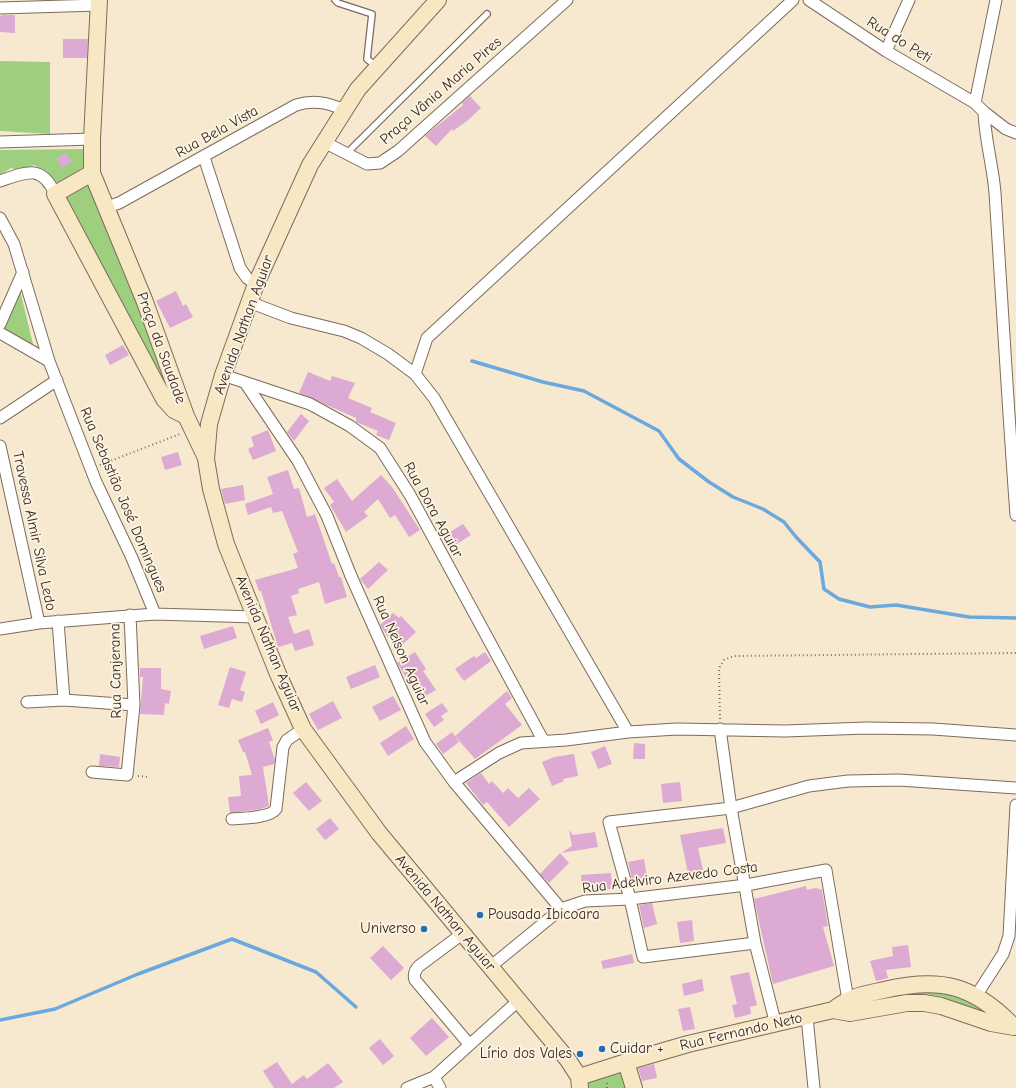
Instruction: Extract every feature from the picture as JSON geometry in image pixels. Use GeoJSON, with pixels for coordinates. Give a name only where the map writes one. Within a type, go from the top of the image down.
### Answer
{"type":"FeatureCollection","features":[{"type":"Feature","properties":{"kind":"main road","name":"Avenida Nathan Aguiar"},"geometry":{"type":"LineString","coordinates":[[438,0],[376,66],[358,89],[310,165],[256,284],[223,375],[209,424],[206,459],[211,488],[226,544],[255,617],[303,729],[379,833],[568,1060],[580,1083]]}},
{"type":"Feature","properties":{"kind":"main road","name":"Praça da Saudade"},"geometry":{"type":"LineString","coordinates":[[99,2],[92,139],[92,173],[145,302],[189,422]]}},
{"type":"Feature","properties":{"kind":"main road"},"geometry":{"type":"LineString","coordinates":[[55,194],[92,173]]}},
{"type":"Feature","properties":{"kind":"main road","name":"Praça da Saudade"},"geometry":{"type":"LineString","coordinates":[[55,194],[164,399],[174,410],[189,422]]}},
{"type":"Feature","properties":{"kind":"main road"},"geometry":{"type":"LineString","coordinates":[[189,422],[206,459]]}},
{"type":"Feature","properties":{"kind":"main road","name":"Rua Fernando Neto"},"geometry":{"type":"LineString","coordinates":[[580,1083],[626,1062],[688,1044],[849,1006],[903,985],[927,982],[949,985],[976,996],[996,1008],[1015,1028]]}},
{"type":"Feature","properties":{"kind":"main road","name":"Rua Fernando Neto"},"geometry":{"type":"LineString","coordinates":[[849,1006],[924,1003],[941,1006],[990,1023],[1015,1028]]}},
{"type":"Feature","properties":{"kind":"main road"},"geometry":{"type":"LineString","coordinates":[[626,1062],[634,1088]]}},
{"type":"Feature","properties":{"kind":"street","name":"Praça Vânia Maria Pires"},"geometry":{"type":"LineString","coordinates":[[324,142],[367,164],[380,163],[398,151],[567,0]]}},
{"type":"Feature","properties":{"kind":"street"},"geometry":{"type":"LineString","coordinates":[[415,374],[427,338],[794,0]]}},
{"type":"Feature","properties":{"kind":"street"},"geometry":{"type":"LineString","coordinates":[[886,51],[910,0]]}},
{"type":"Feature","properties":{"kind":"street"},"geometry":{"type":"LineString","coordinates":[[975,103],[996,0]]}},
{"type":"Feature","properties":{"kind":"street","name":"Rua do Peti"},"geometry":{"type":"LineString","coordinates":[[815,1],[886,51],[975,103],[1006,129],[1016,133]]}},
{"type":"Feature","properties":{"kind":"street"},"geometry":{"type":"LineString","coordinates":[[0,8],[99,2]]}},
{"type":"Feature","properties":{"kind":"street","name":"Rua Bela Vista"},"geometry":{"type":"LineString","coordinates":[[107,207],[119,203],[296,105],[309,101],[331,104],[344,110]]}},
{"type":"Feature","properties":{"kind":"street"},"geometry":{"type":"LineString","coordinates":[[984,112],[985,134],[995,191],[1007,408],[1016,515]]}},
{"type":"Feature","properties":{"kind":"street"},"geometry":{"type":"LineString","coordinates":[[0,142],[92,139]]}},
{"type":"Feature","properties":{"kind":"street"},"geometry":{"type":"LineString","coordinates":[[204,157],[240,268],[247,278],[256,284]]}},
{"type":"Feature","properties":{"kind":"street","name":"Praça da Saudade"},"geometry":{"type":"LineString","coordinates":[[0,181],[28,173],[38,173],[50,181],[55,194]]}},
{"type":"Feature","properties":{"kind":"street","name":"Rua Sebastião José Domingues"},"geometry":{"type":"LineString","coordinates":[[0,218],[14,244],[49,361],[58,380],[91,469],[155,614]]}},
{"type":"Feature","properties":{"kind":"street"},"geometry":{"type":"LineString","coordinates":[[0,324],[23,272]]}},
{"type":"Feature","properties":{"kind":"street"},"geometry":{"type":"LineString","coordinates":[[249,302],[291,318],[344,331],[388,354],[415,374],[434,398],[628,732]]}},
{"type":"Feature","properties":{"kind":"street"},"geometry":{"type":"LineString","coordinates":[[0,332],[49,361]]}},
{"type":"Feature","properties":{"kind":"street","name":"Rua Dora Aguiar"},"geometry":{"type":"LineString","coordinates":[[223,375],[246,384],[310,404],[350,426],[380,448],[410,495],[543,740]]}},
{"type":"Feature","properties":{"kind":"street"},"geometry":{"type":"LineString","coordinates":[[0,418],[58,380]]}},
{"type":"Feature","properties":{"kind":"street","name":"Rua Nelson Aguiar"},"geometry":{"type":"LineString","coordinates":[[246,384],[298,461],[327,516],[351,576],[425,742],[454,782],[561,909]]}},
{"type":"Feature","properties":{"kind":"street","name":"Travessa Almir Silva Ledo"},"geometry":{"type":"LineString","coordinates":[[0,446],[39,623]]}},
{"type":"Feature","properties":{"kind":"street"},"geometry":{"type":"LineString","coordinates":[[0,629],[39,623],[130,615],[155,614],[255,617]]}},
{"type":"Feature","properties":{"kind":"street","name":"Rua Canjerana"},"geometry":{"type":"LineString","coordinates":[[92,772],[126,775],[134,705],[130,615]]}},
{"type":"Feature","properties":{"kind":"street"},"geometry":{"type":"LineString","coordinates":[[58,622],[64,700]]}},
{"type":"Feature","properties":{"kind":"street"},"geometry":{"type":"LineString","coordinates":[[27,702],[64,700],[134,705]]}},
{"type":"Feature","properties":{"kind":"street"},"geometry":{"type":"LineString","coordinates":[[454,782],[499,752],[521,743],[543,740],[566,740],[628,732],[676,728],[785,730],[866,728],[934,729],[1016,735]]}},
{"type":"Feature","properties":{"kind":"street"},"geometry":{"type":"LineString","coordinates":[[232,819],[268,815],[274,812],[276,809],[283,747],[287,740],[303,729]]}},
{"type":"Feature","properties":{"kind":"street"},"geometry":{"type":"LineString","coordinates":[[720,729],[731,808],[746,885],[755,943],[776,1024]]}},
{"type":"Feature","properties":{"kind":"street"},"geometry":{"type":"LineString","coordinates":[[755,943],[643,957],[630,898],[609,822],[731,808],[808,786],[848,781],[899,780],[1016,788]]}},
{"type":"Feature","properties":{"kind":"street"},"geometry":{"type":"LineString","coordinates":[[976,996],[1003,954],[1009,936],[1016,805]]}},
{"type":"Feature","properties":{"kind":"street","name":"Rua Adelviro Azevedo Costa"},"geometry":{"type":"LineString","coordinates":[[490,967],[561,909],[586,901],[630,898],[746,885],[826,870],[849,1006]]}},
{"type":"Feature","properties":{"kind":"street"},"geometry":{"type":"LineString","coordinates":[[462,934],[419,966],[415,971],[414,976],[415,980],[469,1044]]}},
{"type":"Feature","properties":{"kind":"street"},"geometry":{"type":"LineString","coordinates":[[407,1088],[434,1077],[518,1001]]}},
{"type":"Feature","properties":{"kind":"street"},"geometry":{"type":"LineString","coordinates":[[807,1017],[814,1088]]}},
{"type":"Feature","properties":{"kind":"street"},"geometry":{"type":"LineString","coordinates":[[434,1077],[440,1088]]}},
{"type":"Feature","properties":{"kind":"lane"},"geometry":{"type":"LineString","coordinates":[[335,0],[338,3],[372,14],[367,59],[376,66]]}},
{"type":"Feature","properties":{"kind":"lane"},"geometry":{"type":"LineString","coordinates":[[346,154],[487,14]]}},
{"type":"Feature","properties":{"kind":"path"},"geometry":{"type":"LineString","coordinates":[[91,469],[189,422]]}},
{"type":"Feature","properties":{"kind":"path"},"geometry":{"type":"LineString","coordinates":[[720,729],[719,668],[724,660],[734,656],[1016,654]]}},
{"type":"Feature","properties":{"kind":"green space"},"geometry":{"type":"Polygon","coordinates":[[[0,61],[50,62],[50,134],[0,131],[0,61]]]}},
{"type":"Feature","properties":{"kind":"green space"},"geometry":{"type":"Polygon","coordinates":[[[85,149],[86,170],[57,183],[47,171],[34,165],[17,170],[11,168],[0,175],[0,150],[85,149]]]}},
{"type":"Feature","properties":{"kind":"green space"},"geometry":{"type":"Polygon","coordinates":[[[89,183],[168,378],[163,381],[62,197],[89,183]]]}},
{"type":"Feature","properties":{"kind":"green space"},"geometry":{"type":"Polygon","coordinates":[[[19,286],[33,344],[30,347],[0,335],[19,286]]]}},
{"type":"Feature","properties":{"kind":"green space"},"geometry":{"type":"Polygon","coordinates":[[[927,987],[955,992],[989,1007],[988,1015],[943,1001],[855,1007],[853,1002],[927,987]]]}},
{"type":"Feature","properties":{"kind":"green space"},"geometry":{"type":"Polygon","coordinates":[[[627,1072],[630,1088],[588,1088],[586,1081],[627,1072]]]}},
{"type":"Feature","properties":{"kind":"building"},"geometry":{"type":"Polygon","coordinates":[[[15,15],[15,33],[0,32],[0,16],[15,15]]]}},
{"type":"Feature","properties":{"kind":"building"},"geometry":{"type":"Polygon","coordinates":[[[63,39],[88,39],[87,58],[63,58],[63,39]]]}},
{"type":"Feature","properties":{"kind":"building"},"geometry":{"type":"Polygon","coordinates":[[[470,96],[481,108],[467,121],[453,131],[452,129],[436,146],[425,136],[463,105],[462,103],[470,96]]]}},
{"type":"Feature","properties":{"kind":"building"},"geometry":{"type":"Polygon","coordinates":[[[66,153],[72,162],[62,168],[56,159],[66,153]]]}},
{"type":"Feature","properties":{"kind":"building"},"geometry":{"type":"Polygon","coordinates":[[[176,291],[183,306],[186,304],[193,317],[170,328],[156,301],[176,291]]]}},
{"type":"Feature","properties":{"kind":"building"},"geometry":{"type":"Polygon","coordinates":[[[123,345],[129,355],[110,365],[105,355],[123,345]]]}},
{"type":"Feature","properties":{"kind":"building"},"geometry":{"type":"Polygon","coordinates":[[[308,372],[330,381],[332,376],[355,383],[348,398],[372,408],[370,412],[396,423],[389,440],[376,435],[378,431],[356,422],[356,418],[299,393],[308,372]]]}},
{"type":"Feature","properties":{"kind":"building"},"geometry":{"type":"Polygon","coordinates":[[[301,414],[309,421],[294,441],[287,432],[301,414]]]}},
{"type":"Feature","properties":{"kind":"building"},"geometry":{"type":"Polygon","coordinates":[[[268,430],[276,451],[253,460],[248,449],[254,446],[251,437],[268,430]]]}},
{"type":"Feature","properties":{"kind":"building"},"geometry":{"type":"Polygon","coordinates":[[[178,452],[182,465],[165,470],[161,457],[178,452]]]}},
{"type":"Feature","properties":{"kind":"building"},"geometry":{"type":"Polygon","coordinates":[[[288,470],[294,489],[299,488],[307,517],[315,514],[332,564],[334,563],[339,577],[341,577],[347,597],[325,604],[319,582],[298,589],[299,593],[291,596],[297,615],[288,617],[294,634],[309,629],[314,645],[295,651],[292,643],[278,647],[261,591],[259,591],[255,580],[298,568],[293,554],[298,552],[282,511],[273,513],[271,507],[248,515],[245,504],[273,494],[267,477],[288,470]]]}},
{"type":"Feature","properties":{"kind":"building"},"geometry":{"type":"Polygon","coordinates":[[[381,475],[392,487],[420,530],[409,537],[395,515],[390,518],[378,499],[364,512],[368,516],[346,532],[330,505],[334,502],[324,488],[337,479],[352,501],[381,475]]]}},
{"type":"Feature","properties":{"kind":"building"},"geometry":{"type":"Polygon","coordinates":[[[243,485],[245,500],[225,504],[221,489],[243,485]]]}},
{"type":"Feature","properties":{"kind":"building"},"geometry":{"type":"Polygon","coordinates":[[[463,524],[471,535],[449,549],[442,537],[463,524]]]}},
{"type":"Feature","properties":{"kind":"building"},"geometry":{"type":"Polygon","coordinates":[[[379,562],[388,570],[368,589],[360,579],[379,562]]]}},
{"type":"Feature","properties":{"kind":"building"},"geometry":{"type":"Polygon","coordinates":[[[393,613],[399,618],[401,616],[416,632],[403,644],[393,633],[388,637],[380,625],[393,613]]]}},
{"type":"Feature","properties":{"kind":"building"},"geometry":{"type":"Polygon","coordinates":[[[233,626],[237,638],[204,649],[200,636],[233,626]]]}},
{"type":"Feature","properties":{"kind":"building"},"geometry":{"type":"Polygon","coordinates":[[[415,652],[426,669],[423,671],[436,690],[420,699],[397,663],[415,652]]]}},
{"type":"Feature","properties":{"kind":"building"},"geometry":{"type":"Polygon","coordinates":[[[485,652],[491,661],[464,681],[455,669],[474,656],[476,658],[485,652]]]}},
{"type":"Feature","properties":{"kind":"building"},"geometry":{"type":"Polygon","coordinates":[[[375,665],[380,677],[351,689],[346,677],[375,665]]]}},
{"type":"Feature","properties":{"kind":"building"},"geometry":{"type":"Polygon","coordinates":[[[230,667],[246,672],[240,690],[245,692],[242,702],[232,699],[229,708],[218,705],[230,667]]]}},
{"type":"Feature","properties":{"kind":"building"},"geometry":{"type":"Polygon","coordinates":[[[140,668],[161,668],[161,689],[171,691],[169,704],[165,703],[164,715],[140,714],[143,677],[140,677],[140,668]]]}},
{"type":"Feature","properties":{"kind":"building"},"geometry":{"type":"Polygon","coordinates":[[[507,691],[512,698],[505,704],[522,725],[475,759],[455,736],[507,691]]]}},
{"type":"Feature","properties":{"kind":"building"},"geometry":{"type":"Polygon","coordinates":[[[393,696],[401,710],[380,721],[372,707],[393,696]]]}},
{"type":"Feature","properties":{"kind":"building"},"geometry":{"type":"Polygon","coordinates":[[[333,701],[342,718],[318,730],[309,714],[333,701]]]}},
{"type":"Feature","properties":{"kind":"building"},"geometry":{"type":"Polygon","coordinates":[[[273,702],[279,715],[261,724],[255,711],[273,702]]]}},
{"type":"Feature","properties":{"kind":"building"},"geometry":{"type":"Polygon","coordinates":[[[442,703],[448,711],[441,716],[444,720],[434,727],[425,714],[442,703]]]}},
{"type":"Feature","properties":{"kind":"building"},"geometry":{"type":"Polygon","coordinates":[[[406,726],[414,739],[388,756],[380,743],[406,726]]]}},
{"type":"Feature","properties":{"kind":"building"},"geometry":{"type":"Polygon","coordinates":[[[268,728],[273,740],[269,742],[275,760],[274,764],[263,767],[269,806],[261,809],[230,813],[228,797],[241,796],[239,776],[252,775],[245,752],[243,752],[238,740],[268,728]]]}},
{"type":"Feature","properties":{"kind":"building"},"geometry":{"type":"Polygon","coordinates":[[[452,732],[459,742],[443,754],[436,744],[452,732]]]}},
{"type":"Feature","properties":{"kind":"building"},"geometry":{"type":"Polygon","coordinates":[[[634,743],[645,744],[645,759],[633,759],[634,743]]]}},
{"type":"Feature","properties":{"kind":"building"},"geometry":{"type":"Polygon","coordinates":[[[605,746],[612,764],[598,769],[591,752],[605,746]]]}},
{"type":"Feature","properties":{"kind":"building"},"geometry":{"type":"Polygon","coordinates":[[[100,754],[120,757],[119,767],[99,766],[100,754]]]}},
{"type":"Feature","properties":{"kind":"building"},"geometry":{"type":"Polygon","coordinates":[[[574,754],[578,776],[563,779],[564,781],[552,786],[542,762],[554,757],[574,754]]]}},
{"type":"Feature","properties":{"kind":"building"},"geometry":{"type":"Polygon","coordinates":[[[481,773],[489,784],[492,781],[503,793],[508,788],[518,798],[529,788],[540,799],[509,827],[487,802],[483,805],[466,783],[481,773]]]}},
{"type":"Feature","properties":{"kind":"building"},"geometry":{"type":"Polygon","coordinates":[[[306,782],[322,801],[309,811],[293,793],[306,782]]]}},
{"type":"Feature","properties":{"kind":"building"},"geometry":{"type":"Polygon","coordinates":[[[680,782],[682,801],[663,803],[661,784],[680,782]]]}},
{"type":"Feature","properties":{"kind":"building"},"geometry":{"type":"Polygon","coordinates":[[[330,818],[339,829],[325,840],[316,829],[330,818]]]}},
{"type":"Feature","properties":{"kind":"building"},"geometry":{"type":"Polygon","coordinates":[[[723,828],[726,843],[698,848],[703,870],[688,873],[680,835],[723,828]]]}},
{"type":"Feature","properties":{"kind":"building"},"geometry":{"type":"Polygon","coordinates":[[[569,830],[573,835],[595,832],[598,847],[561,853],[572,846],[569,830]]]}},
{"type":"Feature","properties":{"kind":"building"},"geometry":{"type":"Polygon","coordinates":[[[560,853],[569,863],[549,883],[540,874],[560,853]]]}},
{"type":"Feature","properties":{"kind":"building"},"geometry":{"type":"Polygon","coordinates":[[[644,859],[648,882],[633,884],[628,862],[644,859]]]}},
{"type":"Feature","properties":{"kind":"building"},"geometry":{"type":"Polygon","coordinates":[[[611,873],[612,889],[582,890],[581,875],[611,873]]]}},
{"type":"Feature","properties":{"kind":"building"},"geometry":{"type":"Polygon","coordinates":[[[806,886],[807,890],[816,888],[822,890],[828,926],[823,927],[834,966],[773,984],[754,899],[806,886]]]}},
{"type":"Feature","properties":{"kind":"building"},"geometry":{"type":"Polygon","coordinates":[[[652,903],[657,924],[644,928],[639,905],[652,903]]]}},
{"type":"Feature","properties":{"kind":"building"},"geometry":{"type":"Polygon","coordinates":[[[692,920],[694,941],[680,943],[677,922],[692,920]]]}},
{"type":"Feature","properties":{"kind":"building"},"geometry":{"type":"Polygon","coordinates":[[[908,945],[911,967],[886,970],[888,978],[876,981],[870,961],[893,956],[892,947],[908,945]]]}},
{"type":"Feature","properties":{"kind":"building"},"geometry":{"type":"Polygon","coordinates":[[[383,946],[404,968],[391,980],[370,958],[383,946]]]}},
{"type":"Feature","properties":{"kind":"building"},"geometry":{"type":"Polygon","coordinates":[[[632,954],[634,963],[603,969],[601,961],[632,954]]]}},
{"type":"Feature","properties":{"kind":"building"},"geometry":{"type":"Polygon","coordinates":[[[749,972],[757,1005],[750,1007],[751,1014],[735,1018],[732,1005],[737,1004],[730,976],[749,972]]]}},
{"type":"Feature","properties":{"kind":"building"},"geometry":{"type":"Polygon","coordinates":[[[702,979],[704,991],[684,996],[682,984],[702,979]]]}},
{"type":"Feature","properties":{"kind":"building"},"geometry":{"type":"Polygon","coordinates":[[[690,1007],[695,1029],[683,1031],[678,1009],[690,1007]]]}},
{"type":"Feature","properties":{"kind":"building"},"geometry":{"type":"Polygon","coordinates":[[[432,1018],[449,1037],[426,1056],[410,1038],[432,1018]]]}},
{"type":"Feature","properties":{"kind":"building"},"geometry":{"type":"Polygon","coordinates":[[[380,1039],[394,1056],[383,1065],[369,1048],[380,1039]]]}},
{"type":"Feature","properties":{"kind":"building"},"geometry":{"type":"Polygon","coordinates":[[[277,1062],[292,1084],[304,1075],[307,1079],[328,1063],[343,1082],[334,1088],[274,1088],[263,1071],[277,1062]]]}},
{"type":"Feature","properties":{"kind":"building"},"geometry":{"type":"Polygon","coordinates":[[[654,1064],[657,1078],[642,1081],[638,1068],[654,1064]]]}},
{"type":"Feature","properties":{"kind":"waterway"},"geometry":{"type":"LineString","coordinates":[[472,361],[543,382],[584,391],[659,431],[679,459],[709,482],[733,497],[763,509],[784,522],[820,562],[824,589],[839,599],[870,607],[896,605],[969,617],[1016,618]]}},
{"type":"Feature","properties":{"kind":"waterway"},"geometry":{"type":"LineString","coordinates":[[0,1020],[55,1009],[138,974],[232,939],[316,972],[356,1007]]}},
{"type":"Feature","properties":{"kind":"place","name":"Pousada Ibicoara"},"geometry":{"type":"Point","coordinates":[480,915]}},
{"type":"Feature","properties":{"kind":"place","name":"Universo"},"geometry":{"type":"Point","coordinates":[424,929]}},
{"type":"Feature","properties":{"kind":"place","name":"Cuidar +"},"geometry":{"type":"Point","coordinates":[602,1049]}},
{"type":"Feature","properties":{"kind":"place","name":"Lírio dos Vales"},"geometry":{"type":"Point","coordinates":[580,1054]}}]}
